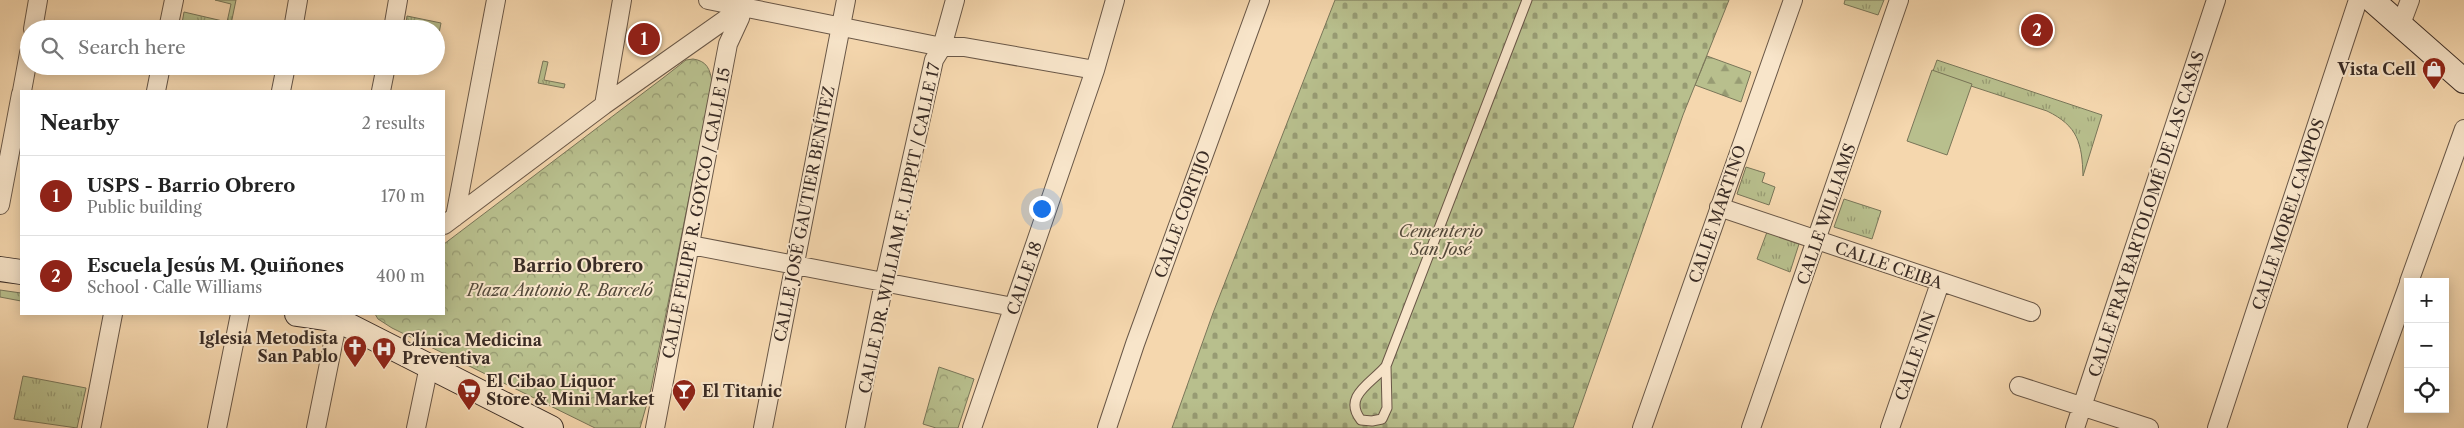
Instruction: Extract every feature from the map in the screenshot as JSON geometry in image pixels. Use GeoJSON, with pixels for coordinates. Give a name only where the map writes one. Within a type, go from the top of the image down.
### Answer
{"type":"FeatureCollection","features":[{"type":"Feature","properties":{"kind":"street"},"geometry":{"type":"LineString","coordinates":[[35,20],[38,0]]}},
{"type":"Feature","properties":{"kind":"street"},"geometry":{"type":"LineString","coordinates":[[170,20],[174,0]]}},
{"type":"Feature","properties":{"kind":"street"},"geometry":{"type":"LineString","coordinates":[[295,20],[298,0]]}},
{"type":"Feature","properties":{"kind":"street"},"geometry":{"type":"LineString","coordinates":[[395,20],[398,0]]}},
{"type":"Feature","properties":{"kind":"street"},"geometry":{"type":"LineString","coordinates":[[449,221],[496,0]]}},
{"type":"Feature","properties":{"kind":"street"},"geometry":{"type":"LineString","coordinates":[[604,105],[622,0]]}},
{"type":"Feature","properties":{"kind":"street"},"geometry":{"type":"LineString","coordinates":[[708,0],[744,4],[942,47],[964,47],[1095,70]]}},
{"type":"Feature","properties":{"kind":"street","name":"CALLE JOSÉ GAUTIER BENÍTEZ"},"geometry":{"type":"LineString","coordinates":[[763,428],[846,0]]}},
{"type":"Feature","properties":{"kind":"street","name":"CALLE DR. WILLIAM F. LIPPIT / CALLE 17"},"geometry":{"type":"LineString","coordinates":[[855,428],[884,283],[934,60],[942,47],[955,0]]}},
{"type":"Feature","properties":{"kind":"street","name":"CALLE 18"},"geometry":{"type":"LineString","coordinates":[[972,428],[1095,70],[1114,0]]}},
{"type":"Feature","properties":{"kind":"street","name":"CALLE CORTIJO"},"geometry":{"type":"LineString","coordinates":[[1107,428],[1135,344],[1260,0]]}},
{"type":"Feature","properties":{"kind":"street","name":"CALLE MARTINO"},"geometry":{"type":"LineString","coordinates":[[1642,428],[1793,0]]}},
{"type":"Feature","properties":{"kind":"street","name":"CALLE WILLIAMS"},"geometry":{"type":"LineString","coordinates":[[1751,428],[1899,0]]}},
{"type":"Feature","properties":{"kind":"street","name":"CALLE FRAY BARTOLOMÉ DE LAS CASAS"},"geometry":{"type":"LineString","coordinates":[[2075,428],[2216,0]]}},
{"type":"Feature","properties":{"kind":"street","name":"CALLE MOREL CAMPOS"},"geometry":{"type":"LineString","coordinates":[[2217,428],[2358,0]]}},
{"type":"Feature","properties":{"kind":"street"},"geometry":{"type":"LineString","coordinates":[[2372,0],[2464,81]]}},
{"type":"Feature","properties":{"kind":"street"},"geometry":{"type":"LineString","coordinates":[[2401,24],[2410,0]]}},
{"type":"Feature","properties":{"kind":"street"},"geometry":{"type":"LineString","coordinates":[[449,221],[604,105],[744,4]]}},
{"type":"Feature","properties":{"kind":"street","name":"CALLE FELIPE R. GOYCO / CALLE 15"},"geometry":{"type":"LineString","coordinates":[[655,428],[728,44],[744,4]]}},
{"type":"Feature","properties":{"kind":"street"},"geometry":{"type":"LineString","coordinates":[[23,90],[25,75]]}},
{"type":"Feature","properties":{"kind":"street"},"geometry":{"type":"LineString","coordinates":[[156,90],[159,75]]}},
{"type":"Feature","properties":{"kind":"street"},"geometry":{"type":"LineString","coordinates":[[281,90],[284,75]]}},
{"type":"Feature","properties":{"kind":"street"},"geometry":{"type":"LineString","coordinates":[[381,90],[384,75]]}},
{"type":"Feature","properties":{"kind":"street"},"geometry":{"type":"LineString","coordinates":[[0,205],[20,103]]}},
{"type":"Feature","properties":{"kind":"street"},"geometry":{"type":"LineString","coordinates":[[2410,278],[2464,129]]}},
{"type":"Feature","properties":{"kind":"street","name":"CALLE CEIBA"},"geometry":{"type":"LineString","coordinates":[[1719,207],[1940,284],[2031,312]]}},
{"type":"Feature","properties":{"kind":"street"},"geometry":{"type":"LineString","coordinates":[[691,245],[1013,307]]}},
{"type":"Feature","properties":{"kind":"street"},"geometry":{"type":"LineString","coordinates":[[0,269],[20,272]]}},
{"type":"Feature","properties":{"kind":"street","name":"CALLE NIN"},"geometry":{"type":"LineString","coordinates":[[1890,428],[1940,284]]}},
{"type":"Feature","properties":{"kind":"street"},"geometry":{"type":"LineString","coordinates":[[2357,428],[2404,297]]}},
{"type":"Feature","properties":{"kind":"street"},"geometry":{"type":"LineString","coordinates":[[91,428],[113,315]]}},
{"type":"Feature","properties":{"kind":"street"},"geometry":{"type":"LineString","coordinates":[[217,428],[240,315]]}},
{"type":"Feature","properties":{"kind":"street"},"geometry":{"type":"LineString","coordinates":[[310,315],[339,317],[542,426]]}},
{"type":"Feature","properties":{"kind":"street"},"geometry":{"type":"LineString","coordinates":[[316,428],[339,317]]}},
{"type":"Feature","properties":{"kind":"street"},"geometry":{"type":"LineString","coordinates":[[416,428],[429,366]]}},
{"type":"Feature","properties":{"kind":"street"},"geometry":{"type":"LineString","coordinates":[[2019,386],[2149,428]]}},
{"type":"Feature","properties":{"kind":"lane"},"geometry":{"type":"LineString","coordinates":[[1386,366],[1358,394],[1353,404],[1354,412],[1361,420],[1382,418],[1387,408],[1386,366],[1526,0]]}},
{"type":"Feature","properties":{"kind":"green space"},"geometry":{"type":"Polygon","coordinates":[[[215,0],[236,0],[232,20],[227,20],[231,4],[215,0]]]}},
{"type":"Feature","properties":{"kind":"green space","name":"Cementerio San José"},"geometry":{"type":"Polygon","coordinates":[[[1335,0],[1729,0],[1683,115],[1573,428],[1172,428],[1213,313],[1335,0]]]}},
{"type":"Feature","properties":{"kind":"green space"},"geometry":{"type":"Polygon","coordinates":[[[1845,0],[1884,0],[1878,15],[1844,4],[1845,0]]]}},
{"type":"Feature","properties":{"kind":"green space"},"geometry":{"type":"Polygon","coordinates":[[[184,12],[218,20],[183,20],[184,12]]]}},
{"type":"Feature","properties":{"kind":"green space"},"geometry":{"type":"Polygon","coordinates":[[[407,16],[426,20],[406,20],[407,16]]]}},
{"type":"Feature","properties":{"kind":"green space"},"geometry":{"type":"Polygon","coordinates":[[[1707,56],[1751,72],[1741,102],[1695,85],[1707,56]]]}},
{"type":"Feature","properties":{"kind":"green space","name":"Plaza Antonio R. Barceló"},"geometry":{"type":"Polygon","coordinates":[[[686,60],[698,60],[705,64],[712,82],[651,389],[640,428],[595,428],[392,328],[378,319],[376,315],[445,315],[445,243],[686,60]]]}},
{"type":"Feature","properties":{"kind":"green space"},"geometry":{"type":"Polygon","coordinates":[[[1937,60],[2102,115],[2083,176],[2079,145],[2072,129],[2066,123],[2047,111],[1971,86],[1933,71],[1937,60]]]}},
{"type":"Feature","properties":{"kind":"green space"},"geometry":{"type":"Polygon","coordinates":[[[543,61],[548,62],[544,80],[565,84],[564,88],[538,83],[543,61]]]}},
{"type":"Feature","properties":{"kind":"green space"},"geometry":{"type":"Polygon","coordinates":[[[1932,70],[1972,84],[1947,155],[1907,141],[1932,70]]]}},
{"type":"Feature","properties":{"kind":"green space"},"geometry":{"type":"Polygon","coordinates":[[[1746,167],[1765,173],[1762,182],[1775,187],[1769,205],[1737,194],[1746,167]]]}},
{"type":"Feature","properties":{"kind":"green space"},"geometry":{"type":"Polygon","coordinates":[[[1844,199],[1881,211],[1872,239],[1834,227],[1844,199]]]}},
{"type":"Feature","properties":{"kind":"green space"},"geometry":{"type":"Polygon","coordinates":[[[1767,232],[1799,244],[1790,272],[1757,259],[1767,232]]]}},
{"type":"Feature","properties":{"kind":"green space"},"geometry":{"type":"Polygon","coordinates":[[[0,290],[20,293],[20,301],[0,297],[0,290]]]}},
{"type":"Feature","properties":{"kind":"green space"},"geometry":{"type":"Polygon","coordinates":[[[939,367],[974,379],[958,428],[936,428],[923,424],[939,367]]]}},
{"type":"Feature","properties":{"kind":"green space"},"geometry":{"type":"Polygon","coordinates":[[[23,376],[86,388],[77,428],[14,419],[23,376]]]}},
{"type":"Feature","properties":{"kind":"place","name":"Escuela Jesús M. Quiñones"},"geometry":{"type":"Point","coordinates":[2037,30]}},
{"type":"Feature","properties":{"kind":"place","name":"USPS - Barrio Obrero"},"geometry":{"type":"Point","coordinates":[644,39]}},
{"type":"Feature","properties":{"kind":"place","name":"Vista Cell"},"geometry":{"type":"Point","coordinates":[2434,90]}},
{"type":"Feature","properties":{"kind":"place","name":"Iglesia Metodista San Pablo"},"geometry":{"type":"Point","coordinates":[355,368]}},
{"type":"Feature","properties":{"kind":"place","name":"Clínica Medicina Preventiva"},"geometry":{"type":"Point","coordinates":[384,370]}},
{"type":"Feature","properties":{"kind":"place","name":"El Cibao Liquor Store & Mini Market"},"geometry":{"type":"Point","coordinates":[469,411]}},
{"type":"Feature","properties":{"kind":"place","name":"El Titanic"},"geometry":{"type":"Point","coordinates":[684,412]}},
{"type":"Feature","properties":{"kind":"district","name":"Barrio Obrero"},"geometry":{"type":"Point","coordinates":[578,266]}}]}
